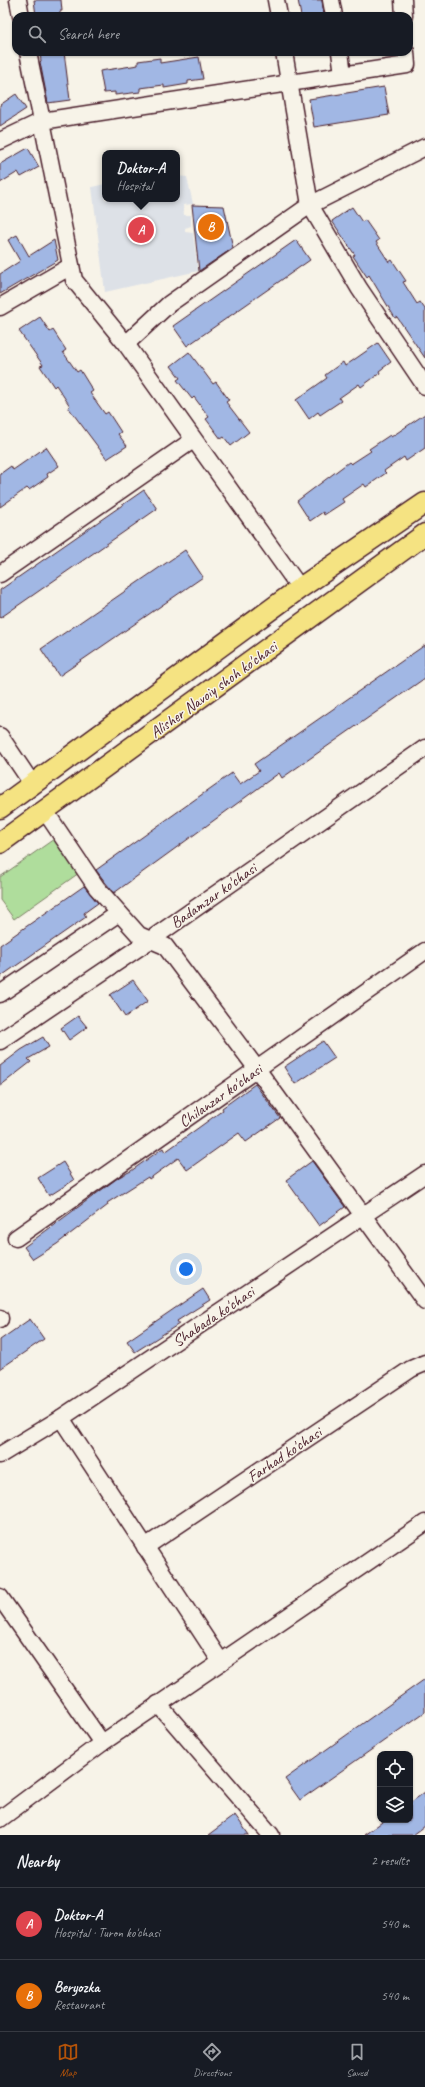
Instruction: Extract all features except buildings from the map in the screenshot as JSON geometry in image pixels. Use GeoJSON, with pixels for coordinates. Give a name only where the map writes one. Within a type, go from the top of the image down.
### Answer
{"type":"FeatureCollection","features":[{"type":"Feature","properties":{"kind":"main road","name":"Alisher Navoiy shoh ko'chasi"},"geometry":{"type":"LineString","coordinates":[[0,808],[300,588],[425,503]]}},
{"type":"Feature","properties":{"kind":"main road","name":"Alisher Navoiy shoh ko'chasi"},"geometry":{"type":"LineString","coordinates":[[0,843],[425,534]]}},
{"type":"Feature","properties":{"kind":"street"},"geometry":{"type":"LineString","coordinates":[[18,0],[20,12]]}},
{"type":"Feature","properties":{"kind":"street"},"geometry":{"type":"LineString","coordinates":[[276,0],[278,12]]}},
{"type":"Feature","properties":{"kind":"street"},"geometry":{"type":"LineString","coordinates":[[331,0],[333,12]]}},
{"type":"Feature","properties":{"kind":"street"},"geometry":{"type":"LineString","coordinates":[[403,0],[404,12]]}},
{"type":"Feature","properties":{"kind":"street"},"geometry":{"type":"LineString","coordinates":[[29,56],[74,280],[126,344],[300,588]]}},
{"type":"Feature","properties":{"kind":"street"},"geometry":{"type":"LineString","coordinates":[[285,56],[310,205],[359,288],[425,386]]}},
{"type":"Feature","properties":{"kind":"street"},"geometry":{"type":"LineString","coordinates":[[341,56],[343,74]]}},
{"type":"Feature","properties":{"kind":"street"},"geometry":{"type":"LineString","coordinates":[[0,141],[42,120],[407,65],[406,56]]}},
{"type":"Feature","properties":{"kind":"street"},"geometry":{"type":"LineString","coordinates":[[126,344],[169,304],[310,205],[425,147]]}},
{"type":"Feature","properties":{"kind":"street"},"geometry":{"type":"LineString","coordinates":[[0,307],[71,266]]}},
{"type":"Feature","properties":{"kind":"street"},"geometry":{"type":"LineString","coordinates":[[0,574],[193,440]]}},
{"type":"Feature","properties":{"kind":"street"},"geometry":{"type":"LineString","coordinates":[[0,736],[33,785]]}},
{"type":"Feature","properties":{"kind":"street","name":"Badamzar ko'chasi"},"geometry":{"type":"LineString","coordinates":[[0,1041],[150,940],[425,748]]}},
{"type":"Feature","properties":{"kind":"street"},"geometry":{"type":"LineString","coordinates":[[45,811],[97,888],[119,913],[139,935],[165,946],[257,1069],[425,1301]]}},
{"type":"Feature","properties":{"kind":"street"},"geometry":{"type":"LineString","coordinates":[[0,994],[119,913]]}},
{"type":"Feature","properties":{"kind":"street","name":"Chilanzar ko'chasi"},"geometry":{"type":"LineString","coordinates":[[16,1238],[425,951]]}},
{"type":"Feature","properties":{"kind":"street","name":"Shabada ko'chasi"},"geometry":{"type":"LineString","coordinates":[[0,1455],[61,1418],[425,1174]]}},
{"type":"Feature","properties":{"kind":"street","name":"Farhad ko'chasi"},"geometry":{"type":"LineString","coordinates":[[145,1547],[410,1369],[425,1363]]}},
{"type":"Feature","properties":{"kind":"street"},"geometry":{"type":"LineString","coordinates":[[61,1418],[221,1662]]}},
{"type":"Feature","properties":{"kind":"street"},"geometry":{"type":"LineString","coordinates":[[0,1819],[102,1743],[425,1523]]}},
{"type":"Feature","properties":{"kind":"street"},"geometry":{"type":"LineString","coordinates":[[0,1597],[102,1743]]}},
{"type":"Feature","properties":{"kind":"street"},"geometry":{"type":"LineString","coordinates":[[158,1704],[270,1835]]}},
{"type":"Feature","properties":{"kind":"shaded area"},"geometry":{"type":"Polygon","coordinates":[[[180,176],[187,177],[193,204],[183,205],[184,215],[191,215],[191,226],[185,228],[185,232],[193,233],[198,271],[105,292],[92,187],[102,185],[102,202],[180,202],[180,176]]]}},
{"type":"Feature","properties":{"kind":"green space"},"geometry":{"type":"Polygon","coordinates":[[[54,839],[79,873],[14,919],[0,900],[0,877],[54,839]]]}},
{"type":"Feature","properties":{"kind":"place","name":"Beryozka"},"geometry":{"type":"Point","coordinates":[211,227]}},
{"type":"Feature","properties":{"kind":"place","name":"Doktor-A"},"geometry":{"type":"Point","coordinates":[141,230]}}]}
